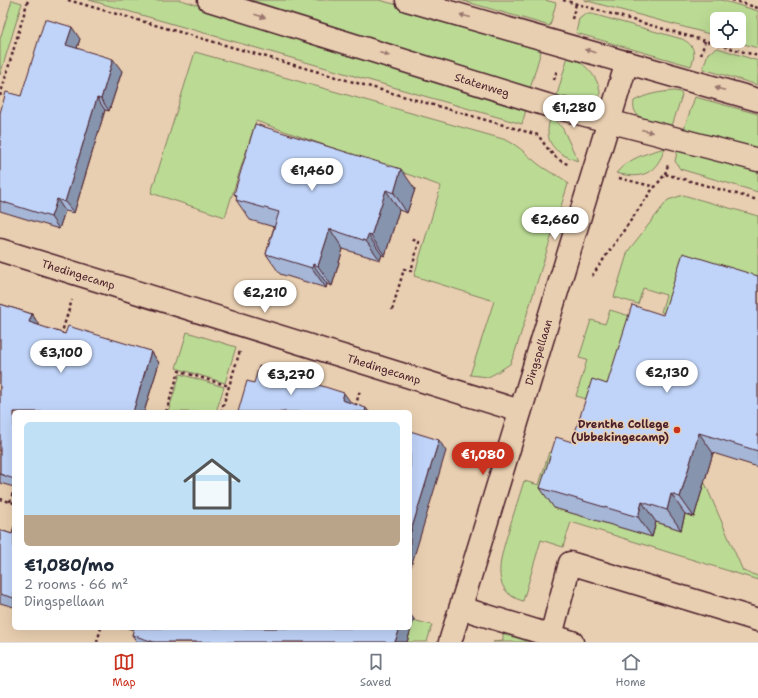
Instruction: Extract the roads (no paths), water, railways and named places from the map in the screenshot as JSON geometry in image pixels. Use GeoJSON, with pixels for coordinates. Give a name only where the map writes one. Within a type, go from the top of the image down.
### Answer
{"type":"FeatureCollection","features":[{"type":"Feature","properties":{"kind":"street","name":"Statenweg"},"geometry":{"type":"LineString","coordinates":[[209,0],[534,101],[758,160]]}},
{"type":"Feature","properties":{"kind":"street"},"geometry":{"type":"LineString","coordinates":[[408,0],[758,100]]}},
{"type":"Feature","properties":{"kind":"street","name":"Dingspellaan"},"geometry":{"type":"LineString","coordinates":[[450,642],[627,62]]}},
{"type":"Feature","properties":{"kind":"street","name":"Thedingecamp"},"geometry":{"type":"LineString","coordinates":[[0,250],[520,411]]}},
{"type":"Feature","properties":{"kind":"street"},"geometry":{"type":"LineString","coordinates":[[551,636],[570,563],[758,620]]}},
{"type":"Feature","properties":{"kind":"street"},"geometry":{"type":"LineString","coordinates":[[461,608],[572,642]]}},
{"type":"Feature","properties":{"kind":"place","name":"Drenthe College (Ubbekingecamp)"},"geometry":{"type":"Point","coordinates":[677,430]}}]}
